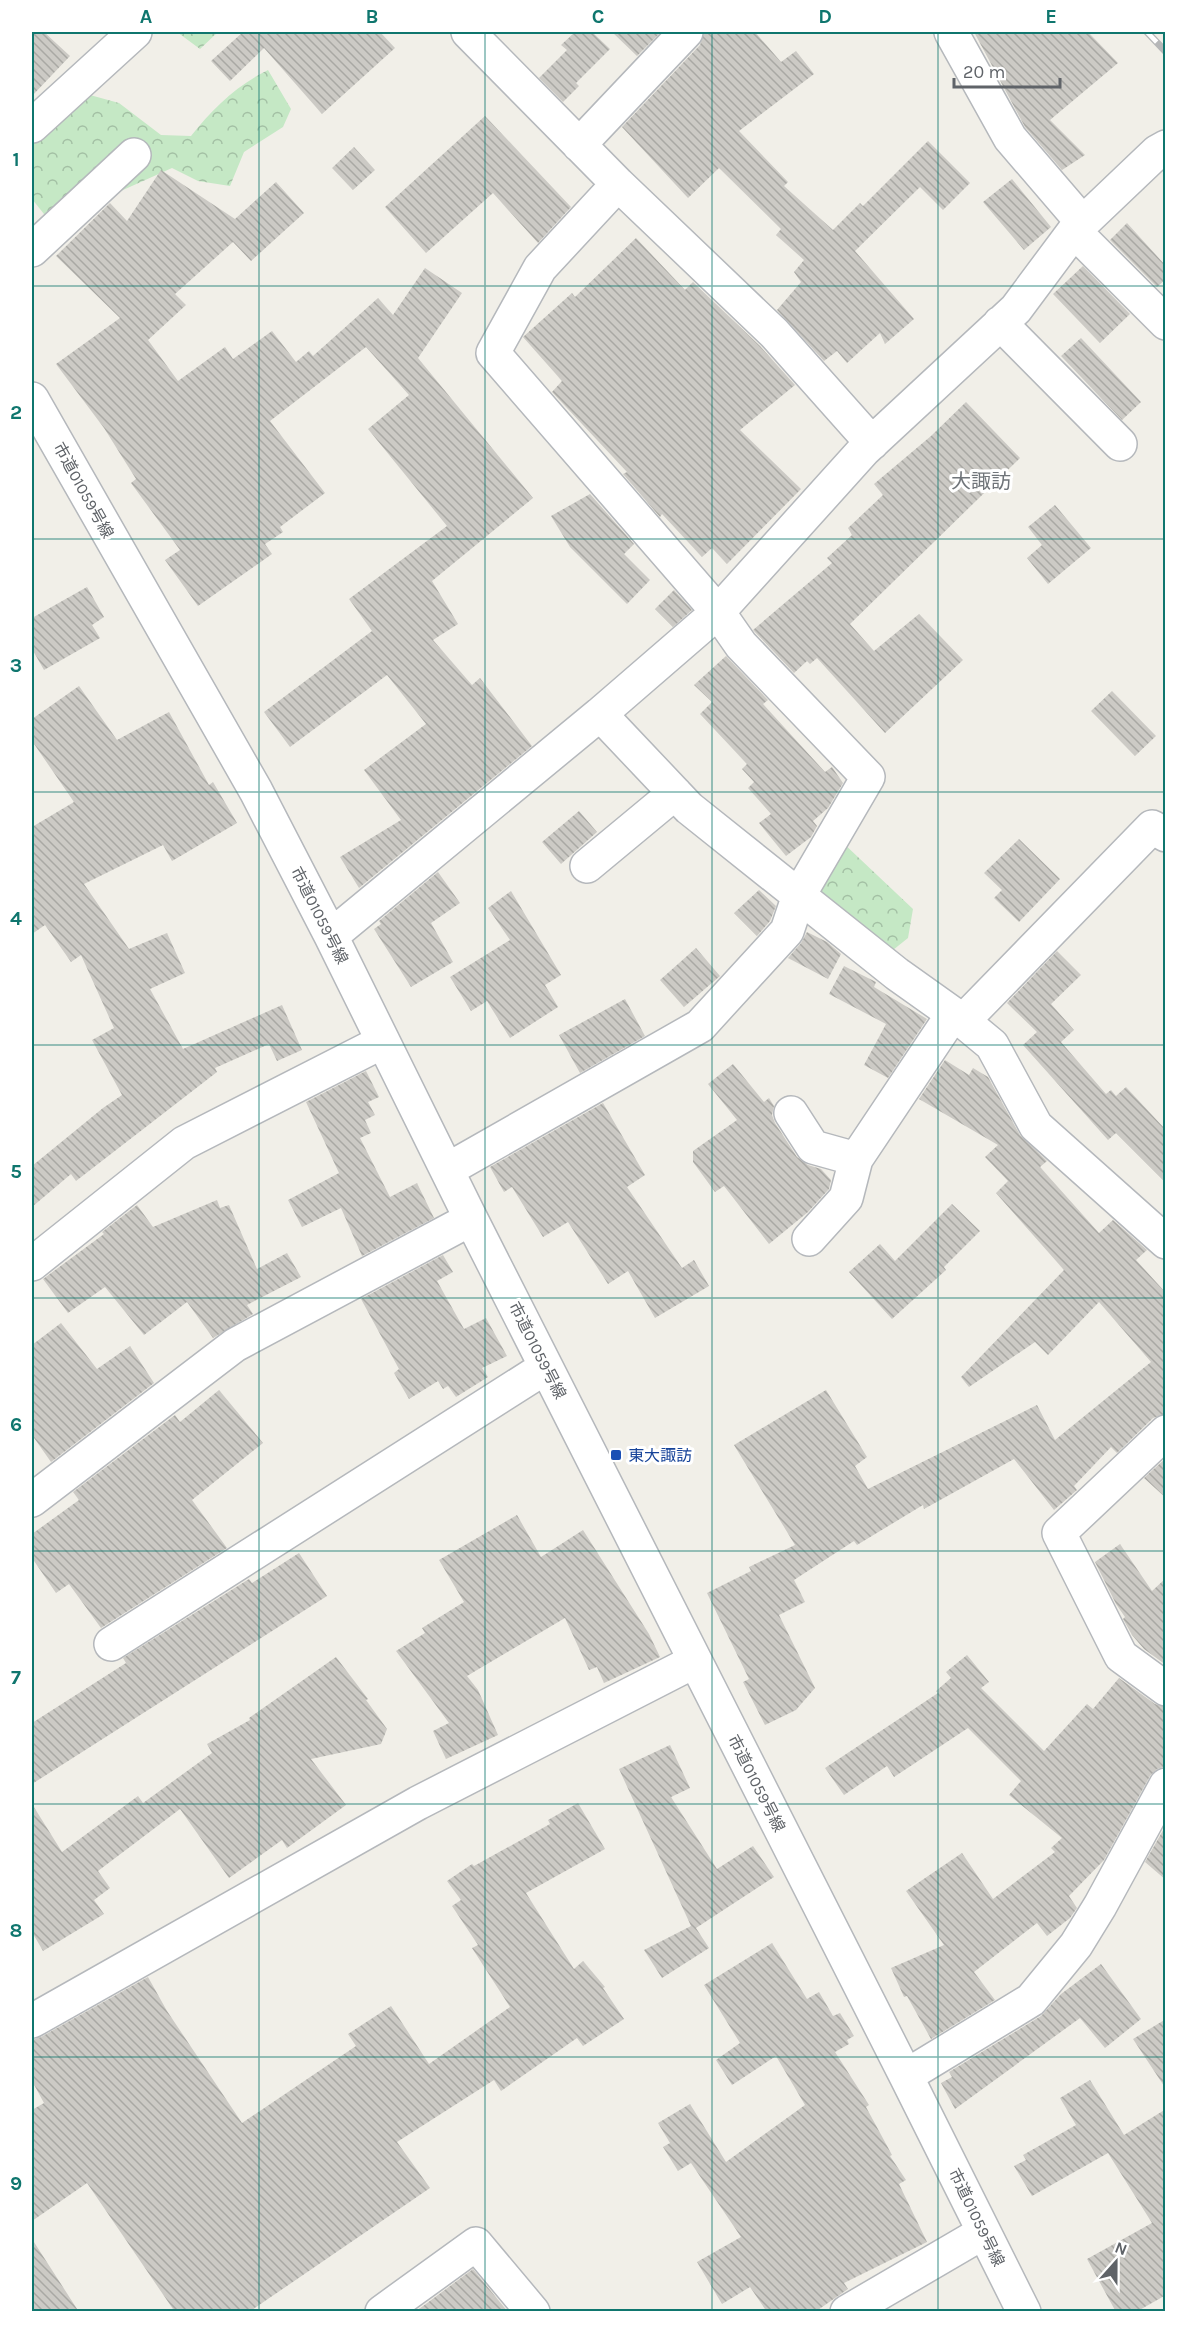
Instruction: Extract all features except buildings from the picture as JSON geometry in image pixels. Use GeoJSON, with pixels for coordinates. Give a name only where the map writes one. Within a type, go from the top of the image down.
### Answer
{"type":"FeatureCollection","features":[{"type":"Feature","properties":{"kind":"street"},"geometry":{"type":"LineString","coordinates":[[32,126],[135,32]]}},
{"type":"Feature","properties":{"kind":"street"},"geometry":{"type":"LineString","coordinates":[[468,32],[618,184],[774,333],[872,443]]}},
{"type":"Feature","properties":{"kind":"street"},"geometry":{"type":"LineString","coordinates":[[579,145],[686,32]]}},
{"type":"Feature","properties":{"kind":"street"},"geometry":{"type":"LineString","coordinates":[[951,32],[1010,138],[1079,227],[1166,323]]}},
{"type":"Feature","properties":{"kind":"street"},"geometry":{"type":"LineString","coordinates":[[331,936],[600,714],[718,612],[872,443],[1016,309],[1079,227],[1157,152],[1166,147]]}},
{"type":"Feature","properties":{"kind":"street"},"geometry":{"type":"LineString","coordinates":[[32,250],[134,155]]}},
{"type":"Feature","properties":{"kind":"street"},"geometry":{"type":"LineString","coordinates":[[447,1170],[700,1026],[787,931],[799,895],[868,777],[741,645],[718,612],[493,353],[540,268],[618,184]]}},
{"type":"Feature","properties":{"kind":"street"},"geometry":{"type":"LineString","coordinates":[[1000,323],[1120,444]]}},
{"type":"Feature","properties":{"kind":"street","name":"市道01059号線"},"geometry":{"type":"LineString","coordinates":[[34,409],[256,791],[1024,2312]]}},
{"type":"Feature","properties":{"kind":"street"},"geometry":{"type":"LineString","coordinates":[[600,714],[689,808],[897,974],[992,1045],[1036,1126],[1166,1242]]}},
{"type":"Feature","properties":{"kind":"street"},"geometry":{"type":"LineString","coordinates":[[587,866],[675,793]]}},
{"type":"Feature","properties":{"kind":"street"},"geometry":{"type":"LineString","coordinates":[[809,1239],[846,1198],[856,1159],[958,1018],[1152,827],[1166,835]]}},
{"type":"Feature","properties":{"kind":"street"},"geometry":{"type":"LineString","coordinates":[[32,1264],[184,1143],[382,1042]]}},
{"type":"Feature","properties":{"kind":"street"},"geometry":{"type":"LineString","coordinates":[[790,1113],[813,1147],[856,1159]]}},
{"type":"Feature","properties":{"kind":"street"},"geometry":{"type":"LineString","coordinates":[[32,1500],[235,1345],[471,1219]]}},
{"type":"Feature","properties":{"kind":"street"},"geometry":{"type":"LineString","coordinates":[[111,1644],[546,1367]]}},
{"type":"Feature","properties":{"kind":"street"},"geometry":{"type":"LineString","coordinates":[[1166,1432],[1059,1533],[1121,1656],[1166,1689]]}},
{"type":"Feature","properties":{"kind":"street"},"geometry":{"type":"LineString","coordinates":[[32,2021],[418,1803],[695,1661]]}},
{"type":"Feature","properties":{"kind":"street"},"geometry":{"type":"LineString","coordinates":[[906,2076],[1031,2000],[1076,1945],[1166,1785]]}},
{"type":"Feature","properties":{"kind":"street"},"geometry":{"type":"LineString","coordinates":[[848,2312],[984,2232]]}},
{"type":"Feature","properties":{"kind":"street"},"geometry":{"type":"LineString","coordinates":[[382,2312],[476,2244],[533,2312]]}},
{"type":"Feature","properties":{"kind":"green space"},"geometry":{"type":"Polygon","coordinates":[[[177,32],[218,32],[200,49],[177,32]]]}},
{"type":"Feature","properties":{"kind":"green space"},"geometry":{"type":"Polygon","coordinates":[[[268,70],[291,109],[283,127],[244,152],[230,186],[198,181],[172,168],[103,199],[64,239],[32,199],[32,145],[90,95],[119,103],[161,135],[191,136],[226,98],[268,70]]]}},
{"type":"Feature","properties":{"kind":"green space"},"geometry":{"type":"Polygon","coordinates":[[[841,841],[913,909],[908,938],[888,954],[817,896],[841,841]]]}},
{"type":"Feature","properties":{"kind":"railway"},"geometry":{"type":"LineString","coordinates":[[1147,32],[1166,52]]}},
{"type":"Feature","properties":{"kind":"place","name":"東大諏訪"},"geometry":{"type":"Point","coordinates":[616,1455]}},
{"type":"Feature","properties":{"kind":"district","name":"大諏訪"},"geometry":{"type":"Point","coordinates":[981,481]}}]}
